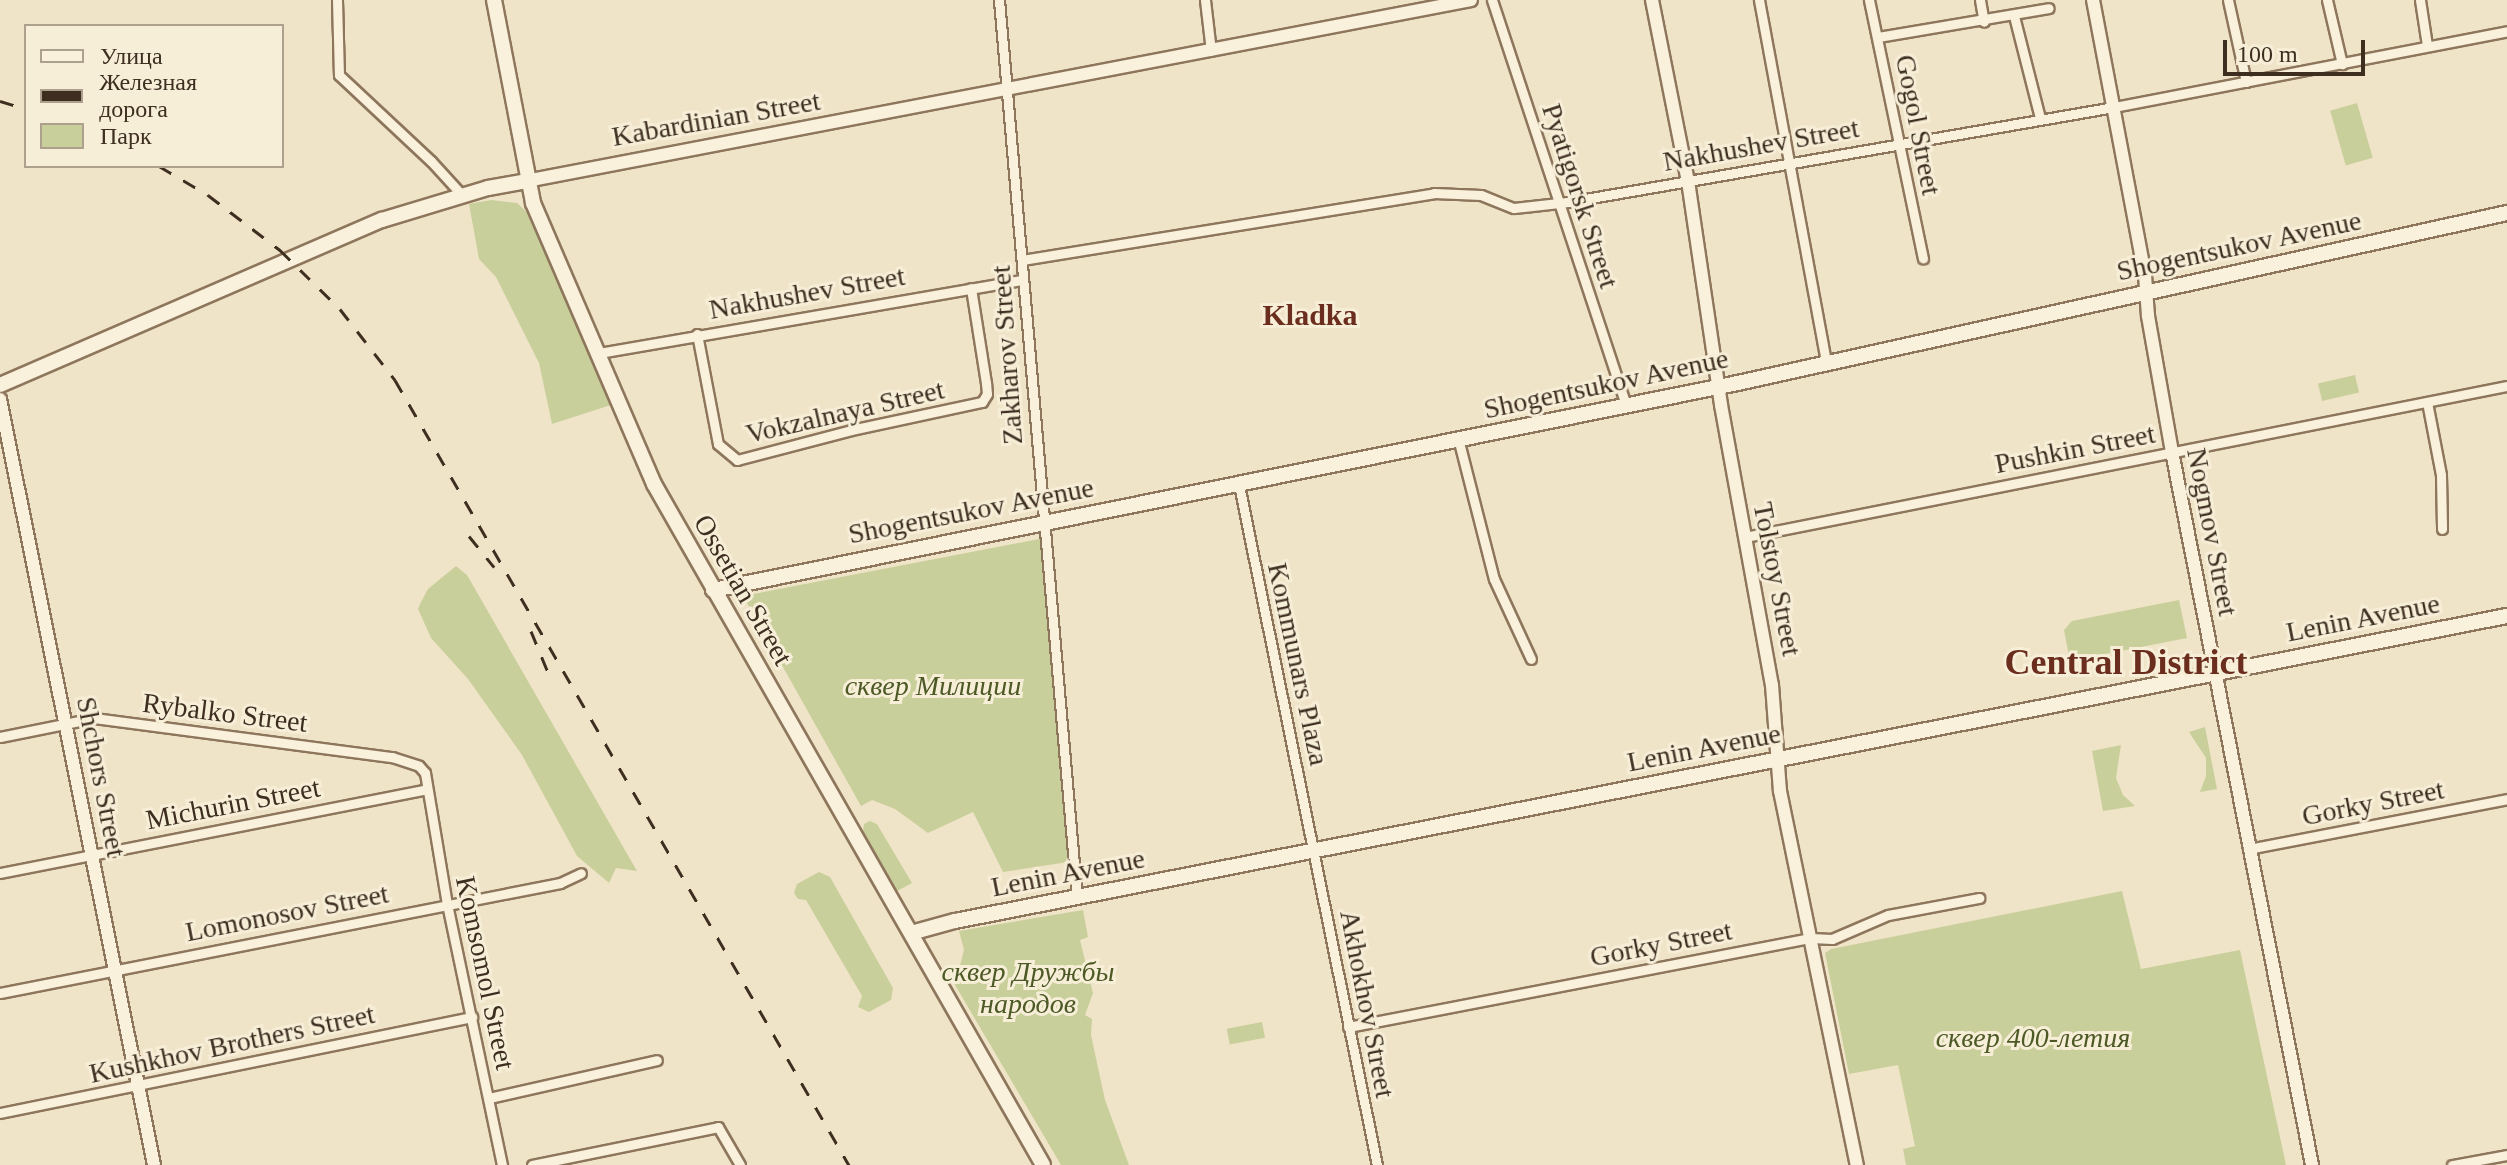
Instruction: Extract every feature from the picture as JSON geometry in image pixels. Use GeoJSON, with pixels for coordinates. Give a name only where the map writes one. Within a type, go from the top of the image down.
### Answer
{"type":"FeatureCollection","features":[{"type":"Feature","properties":{"kind":"main road","name":"Ossetian Street"},"geometry":{"type":"LineString","coordinates":[[494,0],[526,181],[654,484],[1043,1165]]}},
{"type":"Feature","properties":{"kind":"main road","name":"Kabardinian Street"},"geometry":{"type":"LineString","coordinates":[[0,385],[382,220],[462,195],[526,181]]}},
{"type":"Feature","properties":{"kind":"main road","name":"Shogentsukov Avenue"},"geometry":{"type":"LineString","coordinates":[[713,590],[1459,442],[2507,213]]}},
{"type":"Feature","properties":{"kind":"main road","name":"Lenin Avenue"},"geometry":{"type":"LineString","coordinates":[[911,933],[2507,616]]}},
{"type":"Feature","properties":{"kind":"street"},"geometry":{"type":"LineString","coordinates":[[337,0],[339,75],[431,161],[462,195]]}},
{"type":"Feature","properties":{"kind":"street","name":"Zakharov Street"},"geometry":{"type":"LineString","coordinates":[[999,0],[1077,898]]}},
{"type":"Feature","properties":{"kind":"street"},"geometry":{"type":"LineString","coordinates":[[1205,0],[1211,51]]}},
{"type":"Feature","properties":{"kind":"street","name":"Kabardinian Street"},"geometry":{"type":"LineString","coordinates":[[526,181],[1471,0]]}},
{"type":"Feature","properties":{"kind":"street","name":"Pyatigorsk Street"},"geometry":{"type":"LineString","coordinates":[[1492,0],[1626,406]]}},
{"type":"Feature","properties":{"kind":"street","name":"Tolstoy Street"},"geometry":{"type":"LineString","coordinates":[[1652,0],[1688,181],[1718,387],[1772,685],[1780,791],[1857,1165]]}},
{"type":"Feature","properties":{"kind":"street"},"geometry":{"type":"LineString","coordinates":[[1759,0],[1826,363]]}},
{"type":"Feature","properties":{"kind":"street","name":"Gogol Street"},"geometry":{"type":"LineString","coordinates":[[1869,0],[1923,258]]}},
{"type":"Feature","properties":{"kind":"street"},"geometry":{"type":"LineString","coordinates":[[1980,0],[1984,22]]}},
{"type":"Feature","properties":{"kind":"street","name":"Nogmov Street"},"geometry":{"type":"LineString","coordinates":[[2093,0],[2172,452],[2312,1165]]}},
{"type":"Feature","properties":{"kind":"street"},"geometry":{"type":"LineString","coordinates":[[2228,0],[2246,82]]}},
{"type":"Feature","properties":{"kind":"street"},"geometry":{"type":"LineString","coordinates":[[2327,0],[2342,64]]}},
{"type":"Feature","properties":{"kind":"street"},"geometry":{"type":"LineString","coordinates":[[2420,0],[2427,45]]}},
{"type":"Feature","properties":{"kind":"street"},"geometry":{"type":"LineString","coordinates":[[1878,37],[1984,22],[2049,8]]}},
{"type":"Feature","properties":{"kind":"street"},"geometry":{"type":"LineString","coordinates":[[2014,16],[2040,118]]}},
{"type":"Feature","properties":{"kind":"street","name":"Nakhushev Street"},"geometry":{"type":"LineString","coordinates":[[1022,260],[1434,193],[1481,195],[1514,208],[1568,202],[2114,107],[2507,31]]}},
{"type":"Feature","properties":{"kind":"street","name":"Nakhushev Street"},"geometry":{"type":"LineString","coordinates":[[599,353],[1023,280]]}},
{"type":"Feature","properties":{"kind":"street","name":"Vokzalnaya Street"},"geometry":{"type":"LineString","coordinates":[[697,334],[718,444],[737,460],[851,430],[982,402],[987,394],[986,383],[971,288]]}},
{"type":"Feature","properties":{"kind":"street","name":"Pushkin Street"},"geometry":{"type":"LineString","coordinates":[[1745,537],[2507,386]]}},
{"type":"Feature","properties":{"kind":"street","name":"Shchors Street"},"geometry":{"type":"LineString","coordinates":[[0,399],[154,1165]]}},
{"type":"Feature","properties":{"kind":"street"},"geometry":{"type":"LineString","coordinates":[[2427,402],[2441,475],[2442,529]]}},
{"type":"Feature","properties":{"kind":"street"},"geometry":{"type":"LineString","coordinates":[[1459,442],[1494,579],[1531,659]]}},
{"type":"Feature","properties":{"kind":"street","name":"Kommunars Plaza"},"geometry":{"type":"LineString","coordinates":[[1239,485],[1313,851]]}},
{"type":"Feature","properties":{"kind":"street","name":"Rybalko Street"},"geometry":{"type":"LineString","coordinates":[[0,737],[94,718],[392,757],[419,766],[427,789]]}},
{"type":"Feature","properties":{"kind":"street","name":"Michurin Street"},"geometry":{"type":"LineString","coordinates":[[0,873],[427,789]]}},
{"type":"Feature","properties":{"kind":"street","name":"Komsomol Street"},"geometry":{"type":"LineString","coordinates":[[427,789],[447,904],[502,1165]]}},
{"type":"Feature","properties":{"kind":"street","name":"Gorky Street"},"geometry":{"type":"LineString","coordinates":[[2248,849],[2507,799]]}},
{"type":"Feature","properties":{"kind":"street","name":"Akhokhov Street"},"geometry":{"type":"LineString","coordinates":[[1313,851],[1377,1165]]}},
{"type":"Feature","properties":{"kind":"street","name":"Lomonosov Street"},"geometry":{"type":"LineString","coordinates":[[0,993],[560,883],[581,873]]}},
{"type":"Feature","properties":{"kind":"street","name":"Gorky Street"},"geometry":{"type":"LineString","coordinates":[[1348,1027],[1811,938],[1832,939],[1888,915],[1979,898]]}},
{"type":"Feature","properties":{"kind":"street","name":"Kushkhov Brothers Street"},"geometry":{"type":"LineString","coordinates":[[0,1113],[472,1017]]}},
{"type":"Feature","properties":{"kind":"street"},"geometry":{"type":"LineString","coordinates":[[489,1098],[657,1060]]}},
{"type":"Feature","properties":{"kind":"street"},"geometry":{"type":"LineString","coordinates":[[532,1165],[718,1127],[740,1165]]}},
{"type":"Feature","properties":{"kind":"street"},"geometry":{"type":"LineString","coordinates":[[2452,1165],[2507,1155]]}},
{"type":"Feature","properties":{"kind":"green space"},"geometry":{"type":"Polygon","coordinates":[[[2357,103],[2373,158],[2346,166],[2330,111],[2357,103]]]}},
{"type":"Feature","properties":{"kind":"green space"},"geometry":{"type":"Polygon","coordinates":[[[491,200],[517,203],[531,216],[614,404],[552,424],[539,363],[496,277],[479,259],[469,204],[491,200]]]}},
{"type":"Feature","properties":{"kind":"green space"},"geometry":{"type":"Polygon","coordinates":[[[2355,375],[2359,393],[2322,401],[2318,384],[2355,375]]]}},
{"type":"Feature","properties":{"kind":"green space","name":"сквер Милиции"},"geometry":{"type":"Polygon","coordinates":[[[1044,538],[1068,862],[1003,872],[973,812],[928,833],[895,809],[872,800],[861,806],[743,596],[1044,538]]]}},
{"type":"Feature","properties":{"kind":"green space"},"geometry":{"type":"Polygon","coordinates":[[[456,566],[467,575],[637,871],[616,868],[609,883],[577,856],[522,755],[468,679],[431,638],[418,609],[428,589],[456,566]]]}},
{"type":"Feature","properties":{"kind":"green space"},"geometry":{"type":"Polygon","coordinates":[[[2179,600],[2187,638],[2070,661],[2064,630],[2072,621],[2179,600]]]}},
{"type":"Feature","properties":{"kind":"green space"},"geometry":{"type":"Polygon","coordinates":[[[2205,727],[2217,789],[2200,792],[2206,776],[2206,758],[2189,732],[2205,727]]]}},
{"type":"Feature","properties":{"kind":"green space"},"geometry":{"type":"Polygon","coordinates":[[[2121,745],[2116,778],[2123,795],[2135,806],[2103,811],[2092,751],[2121,745]]]}},
{"type":"Feature","properties":{"kind":"green space"},"geometry":{"type":"Polygon","coordinates":[[[870,821],[877,824],[912,883],[897,891],[863,831],[864,824],[870,821]]]}},
{"type":"Feature","properties":{"kind":"green space"},"geometry":{"type":"Polygon","coordinates":[[[819,872],[830,877],[893,988],[891,1000],[869,1012],[858,1007],[862,996],[806,900],[798,899],[794,893],[797,884],[819,872]]]}},
{"type":"Feature","properties":{"kind":"green space","name":"сквер 400-летия"},"geometry":{"type":"Polygon","coordinates":[[[2122,891],[2141,969],[2240,950],[2286,1165],[1906,1165],[1903,1149],[1915,1146],[1898,1065],[1849,1074],[1825,953],[1831,949],[2122,891]]]}},
{"type":"Feature","properties":{"kind":"green space","name":"сквер Дружбы народов"},"geometry":{"type":"Polygon","coordinates":[[[1083,910],[1088,937],[1080,940],[1093,993],[1085,1015],[1092,1019],[1091,1035],[1105,1100],[1129,1165],[1061,1165],[955,985],[964,950],[959,931],[1083,910]]]}},
{"type":"Feature","properties":{"kind":"green space"},"geometry":{"type":"Polygon","coordinates":[[[1262,1022],[1265,1038],[1230,1045],[1227,1029],[1262,1022]]]}},
{"type":"Feature","properties":{"kind":"railway"},"geometry":{"type":"LineString","coordinates":[[0,101],[24,108]]}},
{"type":"Feature","properties":{"kind":"railway"},"geometry":{"type":"LineString","coordinates":[[162,168],[208,195],[280,250],[340,309],[395,380],[849,1165]]}},
{"type":"Feature","properties":{"kind":"railway"},"geometry":{"type":"LineString","coordinates":[[469,536],[494,567]]}},
{"type":"Feature","properties":{"kind":"railway"},"geometry":{"type":"LineString","coordinates":[[531,631],[550,677]]}},
{"type":"Feature","properties":{"kind":"district","name":"Kladka"},"geometry":{"type":"Point","coordinates":[1310,315]}},
{"type":"Feature","properties":{"kind":"district","name":"Central District"},"geometry":{"type":"Point","coordinates":[2126,663]}}]}
